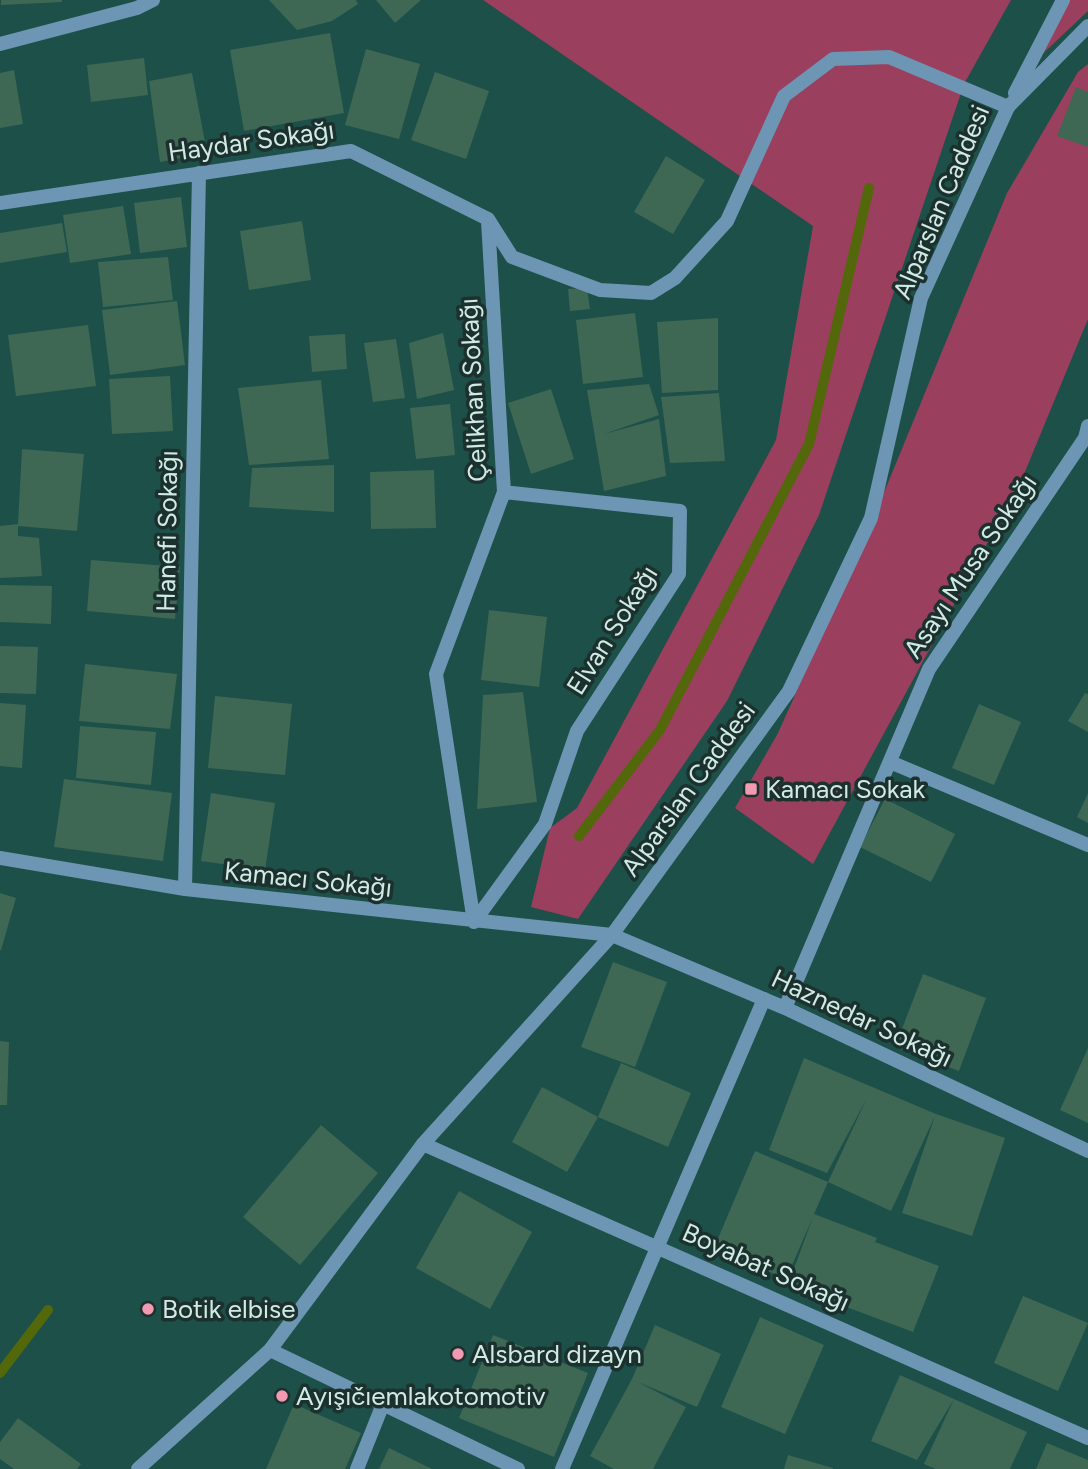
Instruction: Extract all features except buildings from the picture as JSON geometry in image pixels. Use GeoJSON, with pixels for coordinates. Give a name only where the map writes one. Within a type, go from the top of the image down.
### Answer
{"type":"FeatureCollection","features":[{"type":"Feature","properties":{"kind":"street"},"geometry":{"type":"LineString","coordinates":[[0,44],[137,8],[153,0]]}},
{"type":"Feature","properties":{"kind":"street"},"geometry":{"type":"LineString","coordinates":[[488,219],[512,257],[600,290],[651,293],[675,278],[727,221],[784,96],[833,59],[889,57],[1008,107],[1063,0]]}},
{"type":"Feature","properties":{"kind":"street","name":"Alparslan Caddesi"},"geometry":{"type":"LineString","coordinates":[[138,1469],[270,1350],[423,1144],[612,935],[789,691],[871,518],[922,298],[1008,107],[1088,26]]}},
{"type":"Feature","properties":{"kind":"street","name":"Haydar Sokağı"},"geometry":{"type":"LineString","coordinates":[[0,203],[351,150],[488,219]]}},
{"type":"Feature","properties":{"kind":"street","name":"Hanefi Sokağı"},"geometry":{"type":"LineString","coordinates":[[185,889],[199,173]]}},
{"type":"Feature","properties":{"kind":"street","name":"Çelikhan Sokağı"},"geometry":{"type":"LineString","coordinates":[[474,922],[436,674],[504,492],[488,219]]}},
{"type":"Feature","properties":{"kind":"street","name":"Asayı Musa Sokağı"},"geometry":{"type":"LineString","coordinates":[[786,1008],[929,668],[1087,436]]}},
{"type":"Feature","properties":{"kind":"street","name":"Elvan Sokağı"},"geometry":{"type":"LineString","coordinates":[[474,922],[545,824],[577,731],[679,574],[680,511],[504,492]]}},
{"type":"Feature","properties":{"kind":"street"},"geometry":{"type":"LineString","coordinates":[[890,762],[1088,845]]}},
{"type":"Feature","properties":{"kind":"street","name":"Kamacı Sokağı"},"geometry":{"type":"LineString","coordinates":[[0,858],[185,889],[612,935]]}},
{"type":"Feature","properties":{"kind":"street","name":"Haznedar Sokağı"},"geometry":{"type":"LineString","coordinates":[[612,935],[786,1008],[1088,1151]]}},
{"type":"Feature","properties":{"kind":"street"},"geometry":{"type":"LineString","coordinates":[[562,1469],[764,999]]}},
{"type":"Feature","properties":{"kind":"street","name":"Boyabat Sokağı"},"geometry":{"type":"LineString","coordinates":[[423,1144],[1088,1438]]}},
{"type":"Feature","properties":{"kind":"street"},"geometry":{"type":"LineString","coordinates":[[270,1350],[518,1469]]}},
{"type":"Feature","properties":{"kind":"street"},"geometry":{"type":"LineString","coordinates":[[357,1469],[383,1404]]}},
{"type":"Feature","properties":{"kind":"shaded area"},"geometry":{"type":"Polygon","coordinates":[[[483,0],[1011,0],[964,84],[819,515],[727,701],[578,919],[531,907],[550,828],[577,808],[776,440],[813,226],[483,0]]]}},
{"type":"Feature","properties":{"kind":"shaded area"},"geometry":{"type":"Polygon","coordinates":[[[1065,0],[1088,0],[1088,11],[1034,62],[1065,0]]]}},
{"type":"Feature","properties":{"kind":"shaded area"},"geometry":{"type":"Polygon","coordinates":[[[1088,64],[1088,319],[1022,479],[813,864],[735,808],[778,733],[862,546],[1007,193],[1078,72],[1088,64]]]}},
{"type":"Feature","properties":{"kind":"waterway"},"geometry":{"type":"LineString","coordinates":[[579,836],[660,730],[809,444],[869,188]]}},
{"type":"Feature","properties":{"kind":"waterway"},"geometry":{"type":"LineString","coordinates":[[0,1373],[48,1310]]}},
{"type":"Feature","properties":{"kind":"place","name":"Kamacı Sokak"},"geometry":{"type":"Point","coordinates":[751,789]}},
{"type":"Feature","properties":{"kind":"place","name":"Botik elbise"},"geometry":{"type":"Point","coordinates":[148,1309]}},
{"type":"Feature","properties":{"kind":"place","name":"Alsbard dizayn"},"geometry":{"type":"Point","coordinates":[458,1354]}},
{"type":"Feature","properties":{"kind":"place","name":"Ayışıčıemlakotomotiv"},"geometry":{"type":"Point","coordinates":[282,1396]}}]}
